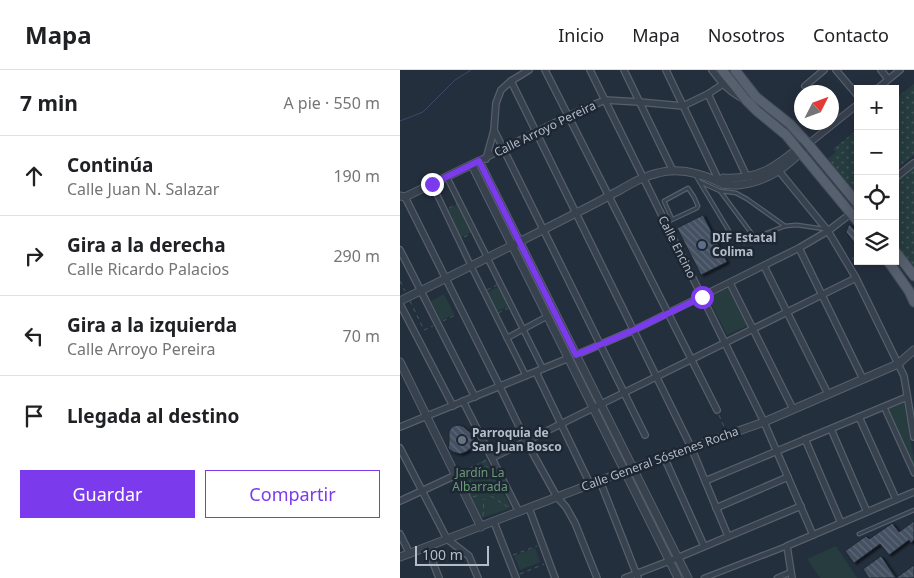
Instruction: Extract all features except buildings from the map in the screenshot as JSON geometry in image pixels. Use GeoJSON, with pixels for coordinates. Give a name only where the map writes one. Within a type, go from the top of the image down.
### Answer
{"type":"FeatureCollection","features":[{"type":"Feature","properties":{"kind":"main road"},"geometry":{"type":"LineString","coordinates":[[722,70],[746,100],[786,135],[854,211]]}},
{"type":"Feature","properties":{"kind":"main road"},"geometry":{"type":"LineString","coordinates":[[735,70],[756,97],[790,124],[809,143],[854,199]]}},
{"type":"Feature","properties":{"kind":"main road"},"geometry":{"type":"LineString","coordinates":[[899,256],[914,276]]}},
{"type":"Feature","properties":{"kind":"main road"},"geometry":{"type":"LineString","coordinates":[[891,265],[909,291],[914,302]]}},
{"type":"Feature","properties":{"kind":"street"},"geometry":{"type":"LineString","coordinates":[[529,70],[511,81],[501,90],[496,103],[494,130],[479,162],[512,245],[678,578]]}},
{"type":"Feature","properties":{"kind":"street"},"geometry":{"type":"LineString","coordinates":[[545,70],[716,410]]}},
{"type":"Feature","properties":{"kind":"street","name":"Calle Encino"},"geometry":{"type":"LineString","coordinates":[[590,70],[764,422],[813,534]]}},
{"type":"Feature","properties":{"kind":"street"},"geometry":{"type":"LineString","coordinates":[[624,70],[673,171]]}},
{"type":"Feature","properties":{"kind":"street"},"geometry":{"type":"LineString","coordinates":[[666,70],[719,181]]}},
{"type":"Feature","properties":{"kind":"street"},"geometry":{"type":"LineString","coordinates":[[712,70],[734,94],[746,100]]}},
{"type":"Feature","properties":{"kind":"street"},"geometry":{"type":"LineString","coordinates":[[806,85],[824,70]]}},
{"type":"Feature","properties":{"kind":"street"},"geometry":{"type":"LineString","coordinates":[[836,70],[854,91]]}},
{"type":"Feature","properties":{"kind":"street"},"geometry":{"type":"LineString","coordinates":[[880,70],[888,79]]}},
{"type":"Feature","properties":{"kind":"street"},"geometry":{"type":"LineString","coordinates":[[881,85],[900,70]]}},
{"type":"Feature","properties":{"kind":"street"},"geometry":{"type":"LineString","coordinates":[[511,81],[691,447],[728,536]]}},
{"type":"Feature","properties":{"kind":"street"},"geometry":{"type":"LineString","coordinates":[[683,106],[708,94],[723,84]]}},
{"type":"Feature","properties":{"kind":"street"},"geometry":{"type":"LineString","coordinates":[[708,94],[747,177]]}},
{"type":"Feature","properties":{"kind":"street","name":"Calle Arroyo Pereira"},"geometry":{"type":"LineString","coordinates":[[403,197],[504,150],[568,116],[605,100],[683,106]]}},
{"type":"Feature","properties":{"kind":"street"},"geometry":{"type":"LineString","coordinates":[[839,117],[854,107]]}},
{"type":"Feature","properties":{"kind":"street"},"geometry":{"type":"LineString","coordinates":[[494,130],[645,435]]}},
{"type":"Feature","properties":{"kind":"street"},"geometry":{"type":"LineString","coordinates":[[453,406],[400,302],[577,213],[642,178],[673,171],[694,172],[724,184],[748,184],[763,180],[779,171],[823,130]]}},
{"type":"Feature","properties":{"kind":"street"},"geometry":{"type":"LineString","coordinates":[[719,181],[723,178],[734,179],[759,175],[800,151]]}},
{"type":"Feature","properties":{"kind":"street"},"geometry":{"type":"LineString","coordinates":[[479,162],[688,578]]}},
{"type":"Feature","properties":{"kind":"street"},"geometry":{"type":"LineString","coordinates":[[899,175],[914,163]]}},
{"type":"Feature","properties":{"kind":"street"},"geometry":{"type":"LineString","coordinates":[[779,171],[827,230],[856,278],[904,376],[914,438]]}},
{"type":"Feature","properties":{"kind":"street"},"geometry":{"type":"LineString","coordinates":[[446,177],[543,369]]}},
{"type":"Feature","properties":{"kind":"street"},"geometry":{"type":"LineString","coordinates":[[432,184],[526,376]]}},
{"type":"Feature","properties":{"kind":"street"},"geometry":{"type":"LineString","coordinates":[[403,197],[446,278],[526,441],[557,498],[566,507],[575,523],[597,578]]}},
{"type":"Feature","properties":{"kind":"street"},"geometry":{"type":"LineString","coordinates":[[576,355],[668,314],[799,248],[854,211]]}},
{"type":"Feature","properties":{"kind":"street"},"geometry":{"type":"LineString","coordinates":[[799,248],[863,379]]}},
{"type":"Feature","properties":{"kind":"street"},"geometry":{"type":"LineString","coordinates":[[400,250],[475,397]]}},
{"type":"Feature","properties":{"kind":"street"},"geometry":{"type":"LineString","coordinates":[[764,266],[828,394]]}},
{"type":"Feature","properties":{"kind":"street"},"geometry":{"type":"LineString","coordinates":[[492,458],[856,278]]}},
{"type":"Feature","properties":{"kind":"street"},"geometry":{"type":"LineString","coordinates":[[730,283],[792,410]]}},
{"type":"Feature","properties":{"kind":"street"},"geometry":{"type":"LineString","coordinates":[[507,338],[548,316]]}},
{"type":"Feature","properties":{"kind":"street","name":"Calle General Sóstenes Rocha"},"geometry":{"type":"LineString","coordinates":[[400,557],[632,468],[764,422],[898,364],[914,350]]}},
{"type":"Feature","properties":{"kind":"street"},"geometry":{"type":"LineString","coordinates":[[400,427],[569,358]]}},
{"type":"Feature","properties":{"kind":"street"},"geometry":{"type":"LineString","coordinates":[[400,362],[481,527]]}},
{"type":"Feature","properties":{"kind":"street"},"geometry":{"type":"LineString","coordinates":[[536,372],[590,484]]}},
{"type":"Feature","properties":{"kind":"street"},"geometry":{"type":"LineString","coordinates":[[705,481],[907,397]]}},
{"type":"Feature","properties":{"kind":"street"},"geometry":{"type":"LineString","coordinates":[[464,402],[519,512]]}},
{"type":"Feature","properties":{"kind":"street"},"geometry":{"type":"LineString","coordinates":[[884,407],[914,473]]}},
{"type":"Feature","properties":{"kind":"street"},"geometry":{"type":"LineString","coordinates":[[859,417],[896,499]]}},
{"type":"Feature","properties":{"kind":"street"},"geometry":{"type":"LineString","coordinates":[[831,429],[867,512]]}},
{"type":"Feature","properties":{"kind":"street"},"geometry":{"type":"LineString","coordinates":[[805,439],[841,523]]}},
{"type":"Feature","properties":{"kind":"street"},"geometry":{"type":"LineString","coordinates":[[400,448],[448,539],[469,556],[478,578]]}},
{"type":"Feature","properties":{"kind":"street"},"geometry":{"type":"LineString","coordinates":[[664,457],[704,546]]}},
{"type":"Feature","properties":{"kind":"street"},"geometry":{"type":"LineString","coordinates":[[400,501],[456,475]]}},
{"type":"Feature","properties":{"kind":"street"},"geometry":{"type":"LineString","coordinates":[[716,508],[788,477]]}},
{"type":"Feature","properties":{"kind":"street"},"geometry":{"type":"LineString","coordinates":[[600,481],[637,576]]}},
{"type":"Feature","properties":{"kind":"street"},"geometry":{"type":"LineString","coordinates":[[704,578],[787,546],[914,492]]}},
{"type":"Feature","properties":{"kind":"street"},"geometry":{"type":"LineString","coordinates":[[625,578],[637,576],[801,506]]}},
{"type":"Feature","properties":{"kind":"street"},"geometry":{"type":"LineString","coordinates":[[529,508],[555,578]]}},
{"type":"Feature","properties":{"kind":"street"},"geometry":{"type":"LineString","coordinates":[[494,522],[515,577]]}},
{"type":"Feature","properties":{"kind":"street"},"geometry":{"type":"LineString","coordinates":[[400,534],[410,554]]}},
{"type":"Feature","properties":{"kind":"street"},"geometry":{"type":"LineString","coordinates":[[777,578],[792,575],[787,546]]}},
{"type":"Feature","properties":{"kind":"street"},"geometry":{"type":"LineString","coordinates":[[427,547],[439,578]]}},
{"type":"Feature","properties":{"kind":"lane"},"geometry":{"type":"LineString","coordinates":[[694,172],[732,236],[744,242],[786,226],[797,225],[827,230]]}},
{"type":"Feature","properties":{"kind":"lane"},"geometry":{"type":"LineString","coordinates":[[699,181],[720,191],[736,193],[747,198],[786,226]]}},
{"type":"Feature","properties":{"kind":"lane"},"geometry":{"type":"LineString","coordinates":[[665,222],[672,219],[698,206],[688,188],[664,201],[672,219]]}},
{"type":"Feature","properties":{"kind":"lane"},"geometry":{"type":"LineString","coordinates":[[720,191],[755,238]]}},
{"type":"Feature","properties":{"kind":"lane"},"geometry":{"type":"LineString","coordinates":[[859,534],[914,510]]}},
{"type":"Feature","properties":{"kind":"path"},"geometry":{"type":"LineString","coordinates":[[444,210],[460,203]]}},
{"type":"Feature","properties":{"kind":"path"},"geometry":{"type":"LineString","coordinates":[[458,240],[474,232]]}},
{"type":"Feature","properties":{"kind":"path"},"geometry":{"type":"LineString","coordinates":[[847,263],[854,258]]}},
{"type":"Feature","properties":{"kind":"path"},"geometry":{"type":"LineString","coordinates":[[484,291],[500,284]]}},
{"type":"Feature","properties":{"kind":"path"},"geometry":{"type":"LineString","coordinates":[[495,314],[511,306]]}},
{"type":"Feature","properties":{"kind":"path"},"geometry":{"type":"LineString","coordinates":[[716,410],[728,434]]}},
{"type":"Feature","properties":{"kind":"path"},"geometry":{"type":"LineString","coordinates":[[456,475],[492,458]]}},
{"type":"Feature","properties":{"kind":"path"},"geometry":{"type":"LineString","coordinates":[[480,488],[463,477],[487,465],[486,486]]}},
{"type":"Feature","properties":{"kind":"path"},"geometry":{"type":"LineString","coordinates":[[491,489],[498,486]]}},
{"type":"Feature","properties":{"kind":"path"},"geometry":{"type":"LineString","coordinates":[[473,497],[479,495]]}},
{"type":"Feature","properties":{"kind":"path"},"geometry":{"type":"LineString","coordinates":[[491,496],[508,507]]}},
{"type":"Feature","properties":{"kind":"path"},"geometry":{"type":"LineString","coordinates":[[483,516],[484,499]]}},
{"type":"Feature","properties":{"kind":"path"},"geometry":{"type":"LineString","coordinates":[[508,557],[542,544]]}},
{"type":"Feature","properties":{"kind":"path"},"geometry":{"type":"LineString","coordinates":[[515,577],[549,562]]}},
{"type":"Feature","properties":{"kind":"green space"},"geometry":{"type":"Polygon","coordinates":[[[914,84],[914,155],[899,167],[899,130],[899,96],[914,84]]]}},
{"type":"Feature","properties":{"kind":"green space"},"geometry":{"type":"Polygon","coordinates":[[[854,132],[854,194],[825,161],[836,152],[833,149],[854,132]]]}},
{"type":"Feature","properties":{"kind":"green space"},"geometry":{"type":"Polygon","coordinates":[[[914,168],[914,271],[899,252],[899,180],[914,168]]]}},
{"type":"Feature","properties":{"kind":"green space"},"geometry":{"type":"Polygon","coordinates":[[[458,204],[472,232],[460,238],[446,210],[458,204]]]}},
{"type":"Feature","properties":{"kind":"green space"},"geometry":{"type":"Polygon","coordinates":[[[499,286],[509,306],[496,312],[486,293],[499,286]]]}},
{"type":"Feature","properties":{"kind":"green space"},"geometry":{"type":"Polygon","coordinates":[[[728,288],[747,326],[727,335],[708,297],[728,288]]]}},
{"type":"Feature","properties":{"kind":"green space"},"geometry":{"type":"Polygon","coordinates":[[[444,294],[454,314],[441,321],[431,301],[444,294]]]}},
{"type":"Feature","properties":{"kind":"green space"},"geometry":{"type":"Polygon","coordinates":[[[904,403],[914,459],[914,468],[887,410],[904,403]]]}},
{"type":"Feature","properties":{"kind":"green space","name":"Jardín La Albarrada"},"geometry":{"type":"Polygon","coordinates":[[[486,459],[511,508],[482,518],[458,472],[486,459]]]}},
{"type":"Feature","properties":{"kind":"green space"},"geometry":{"type":"Polygon","coordinates":[[[836,546],[857,578],[820,578],[807,559],[836,546]]]}},
{"type":"Feature","properties":{"kind":"green space"},"geometry":{"type":"Polygon","coordinates":[[[535,548],[540,562],[520,570],[514,556],[535,548]]]}},
{"type":"Feature","properties":{"kind":"waterway"},"geometry":{"type":"LineString","coordinates":[[400,121],[423,112],[455,80],[471,70]]}},
{"type":"Feature","properties":{"kind":"place","name":"DIF Estatal Colima"},"geometry":{"type":"Point","coordinates":[702,245]}},
{"type":"Feature","properties":{"kind":"place","name":"Parroquia de San Juan Bosco"},"geometry":{"type":"Point","coordinates":[462,440]}},
{"type":"Feature","properties":{"kind":"route"},"geometry":{"type":"LineString","coordinates":[[432,184],[479,161],[576,355],[634,330],[702,297]]}}]}
